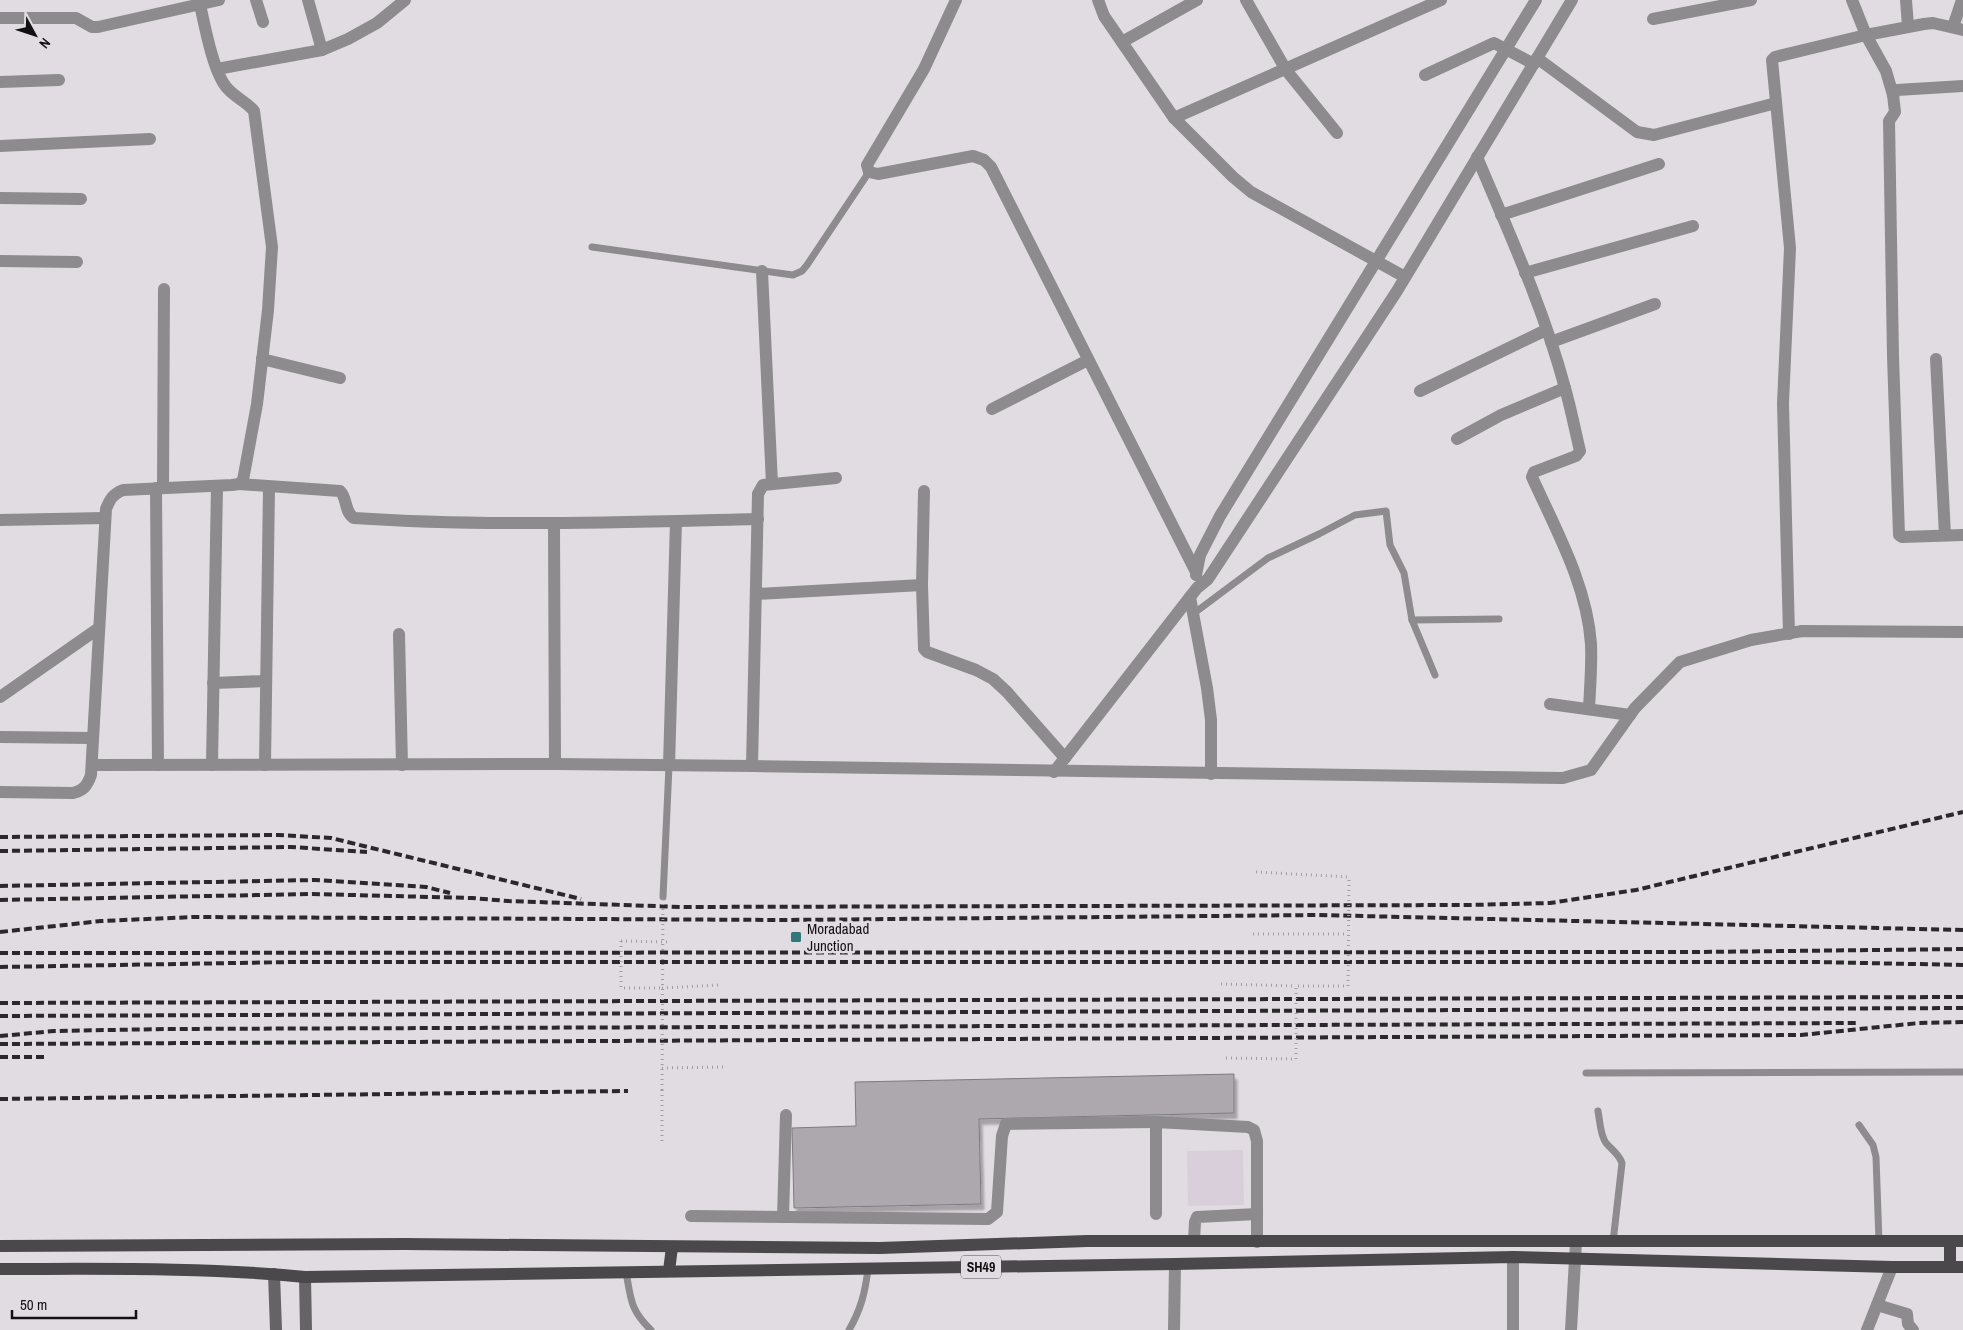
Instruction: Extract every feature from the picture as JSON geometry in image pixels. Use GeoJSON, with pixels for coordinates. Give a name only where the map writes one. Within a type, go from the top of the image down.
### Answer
{"type":"FeatureCollection","features":[{"type":"Feature","properties":{"kind":"main road","name":"SH49"},"geometry":{"type":"LineString","coordinates":[[0,1246],[405,1244],[880,1248],[1087,1240],[1257,1242],[1957,1242]]}},
{"type":"Feature","properties":{"kind":"main road"},"geometry":{"type":"LineString","coordinates":[[1950,1267],[1957,1242]]}},
{"type":"Feature","properties":{"kind":"main road"},"geometry":{"type":"LineString","coordinates":[[1003,1244],[1003,1267]]}},
{"type":"Feature","properties":{"kind":"main road"},"geometry":{"type":"LineString","coordinates":[[669,1272],[672,1247]]}},
{"type":"Feature","properties":{"kind":"main road","name":"SH49"},"geometry":{"type":"LineString","coordinates":[[0,1269],[135,1268],[305,1276],[1513,1258],[1963,1267]]}},
{"type":"Feature","properties":{"kind":"street"},"geometry":{"type":"LineString","coordinates":[[0,18],[76,18],[92,27],[98,27],[199,2],[219,0]]}},
{"type":"Feature","properties":{"kind":"street"},"geometry":{"type":"LineString","coordinates":[[256,0],[263,22]]}},
{"type":"Feature","properties":{"kind":"street"},"geometry":{"type":"LineString","coordinates":[[308,0],[322,50]]}},
{"type":"Feature","properties":{"kind":"street"},"geometry":{"type":"LineString","coordinates":[[217,69],[322,50],[348,39],[377,23],[405,0]]}},
{"type":"Feature","properties":{"kind":"street"},"geometry":{"type":"LineString","coordinates":[[956,0],[924,69],[868,165],[869,172],[878,174],[973,156],[984,160],[992,167],[1196,572]]}},
{"type":"Feature","properties":{"kind":"street"},"geometry":{"type":"LineString","coordinates":[[1098,0],[1104,16],[1174,118],[1233,177],[1251,192],[1405,277]]}},
{"type":"Feature","properties":{"kind":"street"},"geometry":{"type":"LineString","coordinates":[[1122,42],[1197,0]]}},
{"type":"Feature","properties":{"kind":"street"},"geometry":{"type":"LineString","coordinates":[[1246,0],[1286,70],[1337,133]]}},
{"type":"Feature","properties":{"kind":"street"},"geometry":{"type":"LineString","coordinates":[[1174,118],[1441,0]]}},
{"type":"Feature","properties":{"kind":"street"},"geometry":{"type":"LineString","coordinates":[[1211,774],[1210,720],[1207,688],[1193,614],[1193,592],[1200,555],[1213,528],[1536,0]]}},
{"type":"Feature","properties":{"kind":"street"},"geometry":{"type":"LineString","coordinates":[[1054,772],[1193,592],[1208,579],[1405,277],[1572,0]]}},
{"type":"Feature","properties":{"kind":"street"},"geometry":{"type":"LineString","coordinates":[[1653,19],[1750,0]]}},
{"type":"Feature","properties":{"kind":"street"},"geometry":{"type":"LineString","coordinates":[[1852,0],[1866,35],[1886,72],[1896,110],[1889,120],[1893,356],[1899,535],[1902,537],[1963,535]]}},
{"type":"Feature","properties":{"kind":"street"},"geometry":{"type":"LineString","coordinates":[[1906,0],[1908,26]]}},
{"type":"Feature","properties":{"kind":"street"},"geometry":{"type":"LineString","coordinates":[[1789,634],[1783,403],[1790,248],[1773,58],[1908,26],[1933,24],[1958,28],[1962,0]]}},
{"type":"Feature","properties":{"kind":"street"},"geometry":{"type":"LineString","coordinates":[[199,2],[217,69],[228,89],[249,105],[254,112],[272,247],[257,404],[243,480],[239,484]]}},
{"type":"Feature","properties":{"kind":"street"},"geometry":{"type":"LineString","coordinates":[[1425,76],[1492,44],[1498,44],[1535,61],[1637,132],[1646,135],[1654,135],[1776,103]]}},
{"type":"Feature","properties":{"kind":"street"},"geometry":{"type":"LineString","coordinates":[[0,82],[59,80]]}},
{"type":"Feature","properties":{"kind":"street"},"geometry":{"type":"LineString","coordinates":[[1893,95],[1897,90],[1963,86]]}},
{"type":"Feature","properties":{"kind":"street"},"geometry":{"type":"LineString","coordinates":[[0,146],[150,139]]}},
{"type":"Feature","properties":{"kind":"street"},"geometry":{"type":"LineString","coordinates":[[1477,157],[1549,336],[1565,388],[1580,451],[1576,456],[1534,472],[1532,477],[1573,569],[1586,608],[1591,644],[1589,709]]}},
{"type":"Feature","properties":{"kind":"street"},"geometry":{"type":"LineString","coordinates":[[1501,215],[1659,164]]}},
{"type":"Feature","properties":{"kind":"street"},"geometry":{"type":"LineString","coordinates":[[0,198],[81,199]]}},
{"type":"Feature","properties":{"kind":"street"},"geometry":{"type":"LineString","coordinates":[[1525,273],[1693,226]]}},
{"type":"Feature","properties":{"kind":"street"},"geometry":{"type":"LineString","coordinates":[[0,261],[77,262]]}},
{"type":"Feature","properties":{"kind":"street"},"geometry":{"type":"LineString","coordinates":[[762,271],[772,484]]}},
{"type":"Feature","properties":{"kind":"street"},"geometry":{"type":"LineString","coordinates":[[158,765],[159,488],[164,289]]}},
{"type":"Feature","properties":{"kind":"street"},"geometry":{"type":"LineString","coordinates":[[1420,391],[1549,336],[1655,304]]}},
{"type":"Feature","properties":{"kind":"street"},"geometry":{"type":"LineString","coordinates":[[262,359],[340,378]]}},
{"type":"Feature","properties":{"kind":"street"},"geometry":{"type":"LineString","coordinates":[[992,409],[1088,360]]}},
{"type":"Feature","properties":{"kind":"street"},"geometry":{"type":"LineString","coordinates":[[1936,360],[1945,536]]}},
{"type":"Feature","properties":{"kind":"street"},"geometry":{"type":"LineString","coordinates":[[1458,439],[1501,415],[1565,388]]}},
{"type":"Feature","properties":{"kind":"street"},"geometry":{"type":"LineString","coordinates":[[752,766],[758,494],[763,485],[836,478]]}},
{"type":"Feature","properties":{"kind":"street"},"geometry":{"type":"LineString","coordinates":[[0,792],[73,793],[82,790],[87,785],[91,775],[105,518],[109,501],[114,493],[123,490],[239,484],[340,491],[345,497],[348,513],[354,518],[429,523],[554,524],[758,519]]}},
{"type":"Feature","properties":{"kind":"street"},"geometry":{"type":"LineString","coordinates":[[212,765],[216,486]]}},
{"type":"Feature","properties":{"kind":"street"},"geometry":{"type":"LineString","coordinates":[[265,765],[269,487]]}},
{"type":"Feature","properties":{"kind":"street"},"geometry":{"type":"LineString","coordinates":[[924,491],[922,585],[924,649],[927,652],[976,670],[993,680],[1007,692],[1065,758]]}},
{"type":"Feature","properties":{"kind":"street"},"geometry":{"type":"LineString","coordinates":[[0,520],[105,518]]}},
{"type":"Feature","properties":{"kind":"street"},"geometry":{"type":"LineString","coordinates":[[669,766],[676,521]]}},
{"type":"Feature","properties":{"kind":"street"},"geometry":{"type":"LineString","coordinates":[[554,524],[555,764]]}},
{"type":"Feature","properties":{"kind":"street"},"geometry":{"type":"LineString","coordinates":[[756,594],[922,585]]}},
{"type":"Feature","properties":{"kind":"street"},"geometry":{"type":"LineString","coordinates":[[0,697],[99,628]]}},
{"type":"Feature","properties":{"kind":"street"},"geometry":{"type":"LineString","coordinates":[[92,765],[555,764],[1563,778],[1591,770],[1635,708],[1680,662],[1751,640],[1802,631],[1963,632]]}},
{"type":"Feature","properties":{"kind":"street"},"geometry":{"type":"LineString","coordinates":[[399,634],[402,765]]}},
{"type":"Feature","properties":{"kind":"street"},"geometry":{"type":"LineString","coordinates":[[213,683],[266,681]]}},
{"type":"Feature","properties":{"kind":"street"},"geometry":{"type":"LineString","coordinates":[[1550,704],[1630,715]]}},
{"type":"Feature","properties":{"kind":"street"},"geometry":{"type":"LineString","coordinates":[[0,737],[93,738]]}},
{"type":"Feature","properties":{"kind":"street"},"geometry":{"type":"LineString","coordinates":[[783,1217],[786,1115]]}},
{"type":"Feature","properties":{"kind":"street"},"geometry":{"type":"LineString","coordinates":[[1156,1122],[1156,1214]]}},
{"type":"Feature","properties":{"kind":"street"},"geometry":{"type":"LineString","coordinates":[[691,1216],[988,1219],[997,1212],[1002,1136],[1006,1124],[1156,1122],[1248,1127],[1254,1130],[1257,1141],[1257,1242]]}},
{"type":"Feature","properties":{"kind":"street"},"geometry":{"type":"LineString","coordinates":[[1194,1241],[1197,1217],[1257,1214]]}},
{"type":"Feature","properties":{"kind":"street"},"geometry":{"type":"LineString","coordinates":[[1571,1330],[1576,1242]]}},
{"type":"Feature","properties":{"kind":"street"},"geometry":{"type":"LineString","coordinates":[[1513,1258],[1513,1330]]}},
{"type":"Feature","properties":{"kind":"street"},"geometry":{"type":"LineString","coordinates":[[1174,1264],[1174,1330]]}},
{"type":"Feature","properties":{"kind":"street"},"geometry":{"type":"LineString","coordinates":[[1867,1330],[1892,1267]]}},
{"type":"Feature","properties":{"kind":"street"},"geometry":{"type":"LineString","coordinates":[[274,1274],[276,1330]]}},
{"type":"Feature","properties":{"kind":"street"},"geometry":{"type":"LineString","coordinates":[[305,1276],[306,1330]]}},
{"type":"Feature","properties":{"kind":"street"},"geometry":{"type":"LineString","coordinates":[[1877,1305],[1906,1314],[1908,1324],[1912,1330]]}},
{"type":"Feature","properties":{"kind":"lane"},"geometry":{"type":"LineString","coordinates":[[592,247],[793,275],[802,271],[869,172]]}},
{"type":"Feature","properties":{"kind":"lane"},"geometry":{"type":"LineString","coordinates":[[1193,614],[1268,558],[1354,515],[1384,510],[1387,513],[1390,545],[1404,573],[1412,620],[1435,675]]}},
{"type":"Feature","properties":{"kind":"lane"},"geometry":{"type":"LineString","coordinates":[[1412,620],[1498,619]]}},
{"type":"Feature","properties":{"kind":"lane"},"geometry":{"type":"LineString","coordinates":[[663,897],[669,766]]}},
{"type":"Feature","properties":{"kind":"lane"},"geometry":{"type":"LineString","coordinates":[[1586,1072],[1963,1072]]}},
{"type":"Feature","properties":{"kind":"lane"},"geometry":{"type":"LineString","coordinates":[[1598,1110],[1603,1137],[1619,1156],[1622,1163],[1613,1242]]}},
{"type":"Feature","properties":{"kind":"lane"},"geometry":{"type":"LineString","coordinates":[[1859,1125],[1873,1146],[1876,1157],[1880,1242]]}},
{"type":"Feature","properties":{"kind":"lane"},"geometry":{"type":"LineString","coordinates":[[848,1330],[858,1314],[864,1296],[868,1269]]}},
{"type":"Feature","properties":{"kind":"lane"},"geometry":{"type":"LineString","coordinates":[[626,1272],[631,1303],[638,1318],[651,1330]]}},
{"type":"Feature","properties":{"kind":"path"},"geometry":{"type":"LineString","coordinates":[[1221,984],[1348,986],[1349,877],[1256,872]]}},
{"type":"Feature","properties":{"kind":"path"},"geometry":{"type":"LineString","coordinates":[[662,1144],[663,897]]}},
{"type":"Feature","properties":{"kind":"path"},"geometry":{"type":"LineString","coordinates":[[1253,934],[1348,934]]}},
{"type":"Feature","properties":{"kind":"path"},"geometry":{"type":"LineString","coordinates":[[667,942],[621,941],[621,988],[719,986]]}},
{"type":"Feature","properties":{"kind":"path"},"geometry":{"type":"LineString","coordinates":[[1226,1058],[1296,1059],[1296,986]]}},
{"type":"Feature","properties":{"kind":"path"},"geometry":{"type":"LineString","coordinates":[[662,1068],[725,1066]]}},
{"type":"Feature","properties":{"kind":"shaded area"},"geometry":{"type":"Polygon","coordinates":[[[1243,1150],[1244,1205],[1188,1206],[1187,1151],[1243,1150]]]}},
{"type":"Feature","properties":{"kind":"building"},"geometry":{"type":"Polygon","coordinates":[[[1234,1074],[1234,1113],[979,1119],[981,1204],[794,1208],[792,1128],[856,1126],[855,1082],[1234,1074]]]}},
{"type":"Feature","properties":{"kind":"railway"},"geometry":{"type":"LineString","coordinates":[[0,900],[312,894],[472,898],[681,907],[1469,905],[1550,903],[1636,890],[1963,812]]}},
{"type":"Feature","properties":{"kind":"railway"},"geometry":{"type":"LineString","coordinates":[[0,837],[278,835],[331,838],[581,899]]}},
{"type":"Feature","properties":{"kind":"railway"},"geometry":{"type":"LineString","coordinates":[[0,851],[291,847],[367,852]]}},
{"type":"Feature","properties":{"kind":"railway"},"geometry":{"type":"LineString","coordinates":[[0,886],[315,880],[426,887],[450,893]]}},
{"type":"Feature","properties":{"kind":"railway"},"geometry":{"type":"LineString","coordinates":[[0,932],[101,921],[194,917],[785,920],[1318,915],[1963,930]]}},
{"type":"Feature","properties":{"kind":"railway"},"geometry":{"type":"LineString","coordinates":[[0,953],[1699,952],[1963,949]]}},
{"type":"Feature","properties":{"kind":"railway"},"geometry":{"type":"LineString","coordinates":[[0,967],[294,962],[1816,962],[1963,965]]}},
{"type":"Feature","properties":{"kind":"railway"},"geometry":{"type":"LineString","coordinates":[[0,1003],[1963,997]]}},
{"type":"Feature","properties":{"kind":"railway"},"geometry":{"type":"LineString","coordinates":[[0,1016],[1963,1008]]}},
{"type":"Feature","properties":{"kind":"railway"},"geometry":{"type":"LineString","coordinates":[[0,1044],[1801,1035],[1919,1023],[1963,1022]]}},
{"type":"Feature","properties":{"kind":"railway"},"geometry":{"type":"LineString","coordinates":[[0,1036],[54,1031],[165,1029],[1859,1023]]}},
{"type":"Feature","properties":{"kind":"railway"},"geometry":{"type":"LineString","coordinates":[[0,1057],[46,1057]]}},
{"type":"Feature","properties":{"kind":"railway"},"geometry":{"type":"LineString","coordinates":[[0,1099],[628,1091]]}},
{"type":"Feature","properties":{"kind":"place","name":"Moradabad Junction"},"geometry":{"type":"Point","coordinates":[796,937]}}]}
